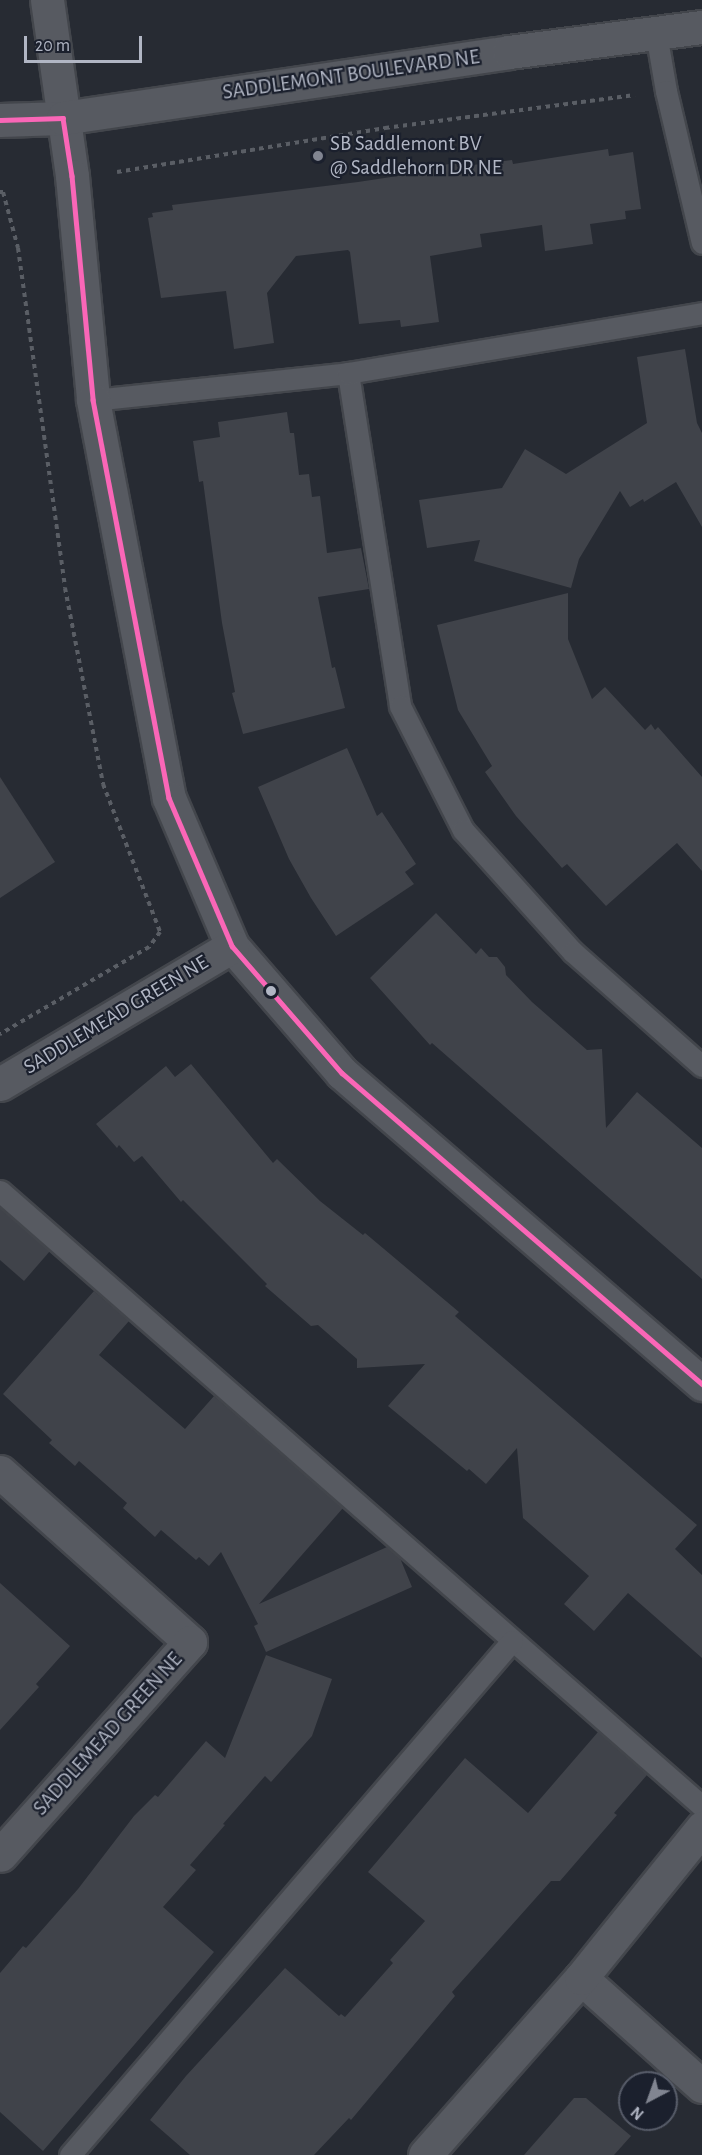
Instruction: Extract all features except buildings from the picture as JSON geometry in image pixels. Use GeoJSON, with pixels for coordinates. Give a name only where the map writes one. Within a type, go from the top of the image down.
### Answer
{"type":"FeatureCollection","features":[{"type":"Feature","properties":{"kind":"street"},"geometry":{"type":"LineString","coordinates":[[47,0],[72,177],[93,400],[169,798],[232,946],[342,1073],[702,1384]]}},
{"type":"Feature","properties":{"kind":"street","name":"SADDLEMONT BOULEVARD NE"},"geometry":{"type":"LineString","coordinates":[[0,120],[63,118],[702,27]]}},
{"type":"Feature","properties":{"kind":"street","name":"SADDLEMEAD GREEN NE"},"geometry":{"type":"LineString","coordinates":[[0,1084],[232,946]]}},
{"type":"Feature","properties":{"kind":"street","name":"SADDLEMEAD GREEN NE"},"geometry":{"type":"LineString","coordinates":[[0,1472],[190,1642],[0,1854]]}},
{"type":"Feature","properties":{"kind":"street"},"geometry":{"type":"LineString","coordinates":[[425,2155],[581,1978],[702,1828]]}},
{"type":"Feature","properties":{"kind":"street"},"geometry":{"type":"LineString","coordinates":[[581,1978],[702,2086]]}},
{"type":"Feature","properties":{"kind":"lane"},"geometry":{"type":"LineString","coordinates":[[656,33],[666,91],[702,243]]}},
{"type":"Feature","properties":{"kind":"lane"},"geometry":{"type":"LineString","coordinates":[[93,400],[348,373],[702,313]]}},
{"type":"Feature","properties":{"kind":"lane"},"geometry":{"type":"LineString","coordinates":[[348,373],[400,706],[405,717],[463,830],[573,952],[702,1066]]}},
{"type":"Feature","properties":{"kind":"lane"},"geometry":{"type":"LineString","coordinates":[[0,1191],[702,1806]]}},
{"type":"Feature","properties":{"kind":"lane"},"geometry":{"type":"LineString","coordinates":[[70,2155],[512,1641]]}},
{"type":"Feature","properties":{"kind":"path"},"geometry":{"type":"LineString","coordinates":[[117,172],[385,128],[666,91]]}},
{"type":"Feature","properties":{"kind":"path"},"geometry":{"type":"LineString","coordinates":[[0,192],[3,192],[18,248],[65,588],[103,784],[160,932],[149,948],[0,1034]]}},
{"type":"Feature","properties":{"kind":"transit line"},"geometry":{"type":"LineString","coordinates":[[0,120],[63,118],[72,176],[93,400],[169,798],[232,946],[342,1073],[702,1384]]}},
{"type":"Feature","properties":{"kind":"place","name":"SB Saddlemont BV @ Saddlehorn DR NE"},"geometry":{"type":"Point","coordinates":[318,156]}}]}
